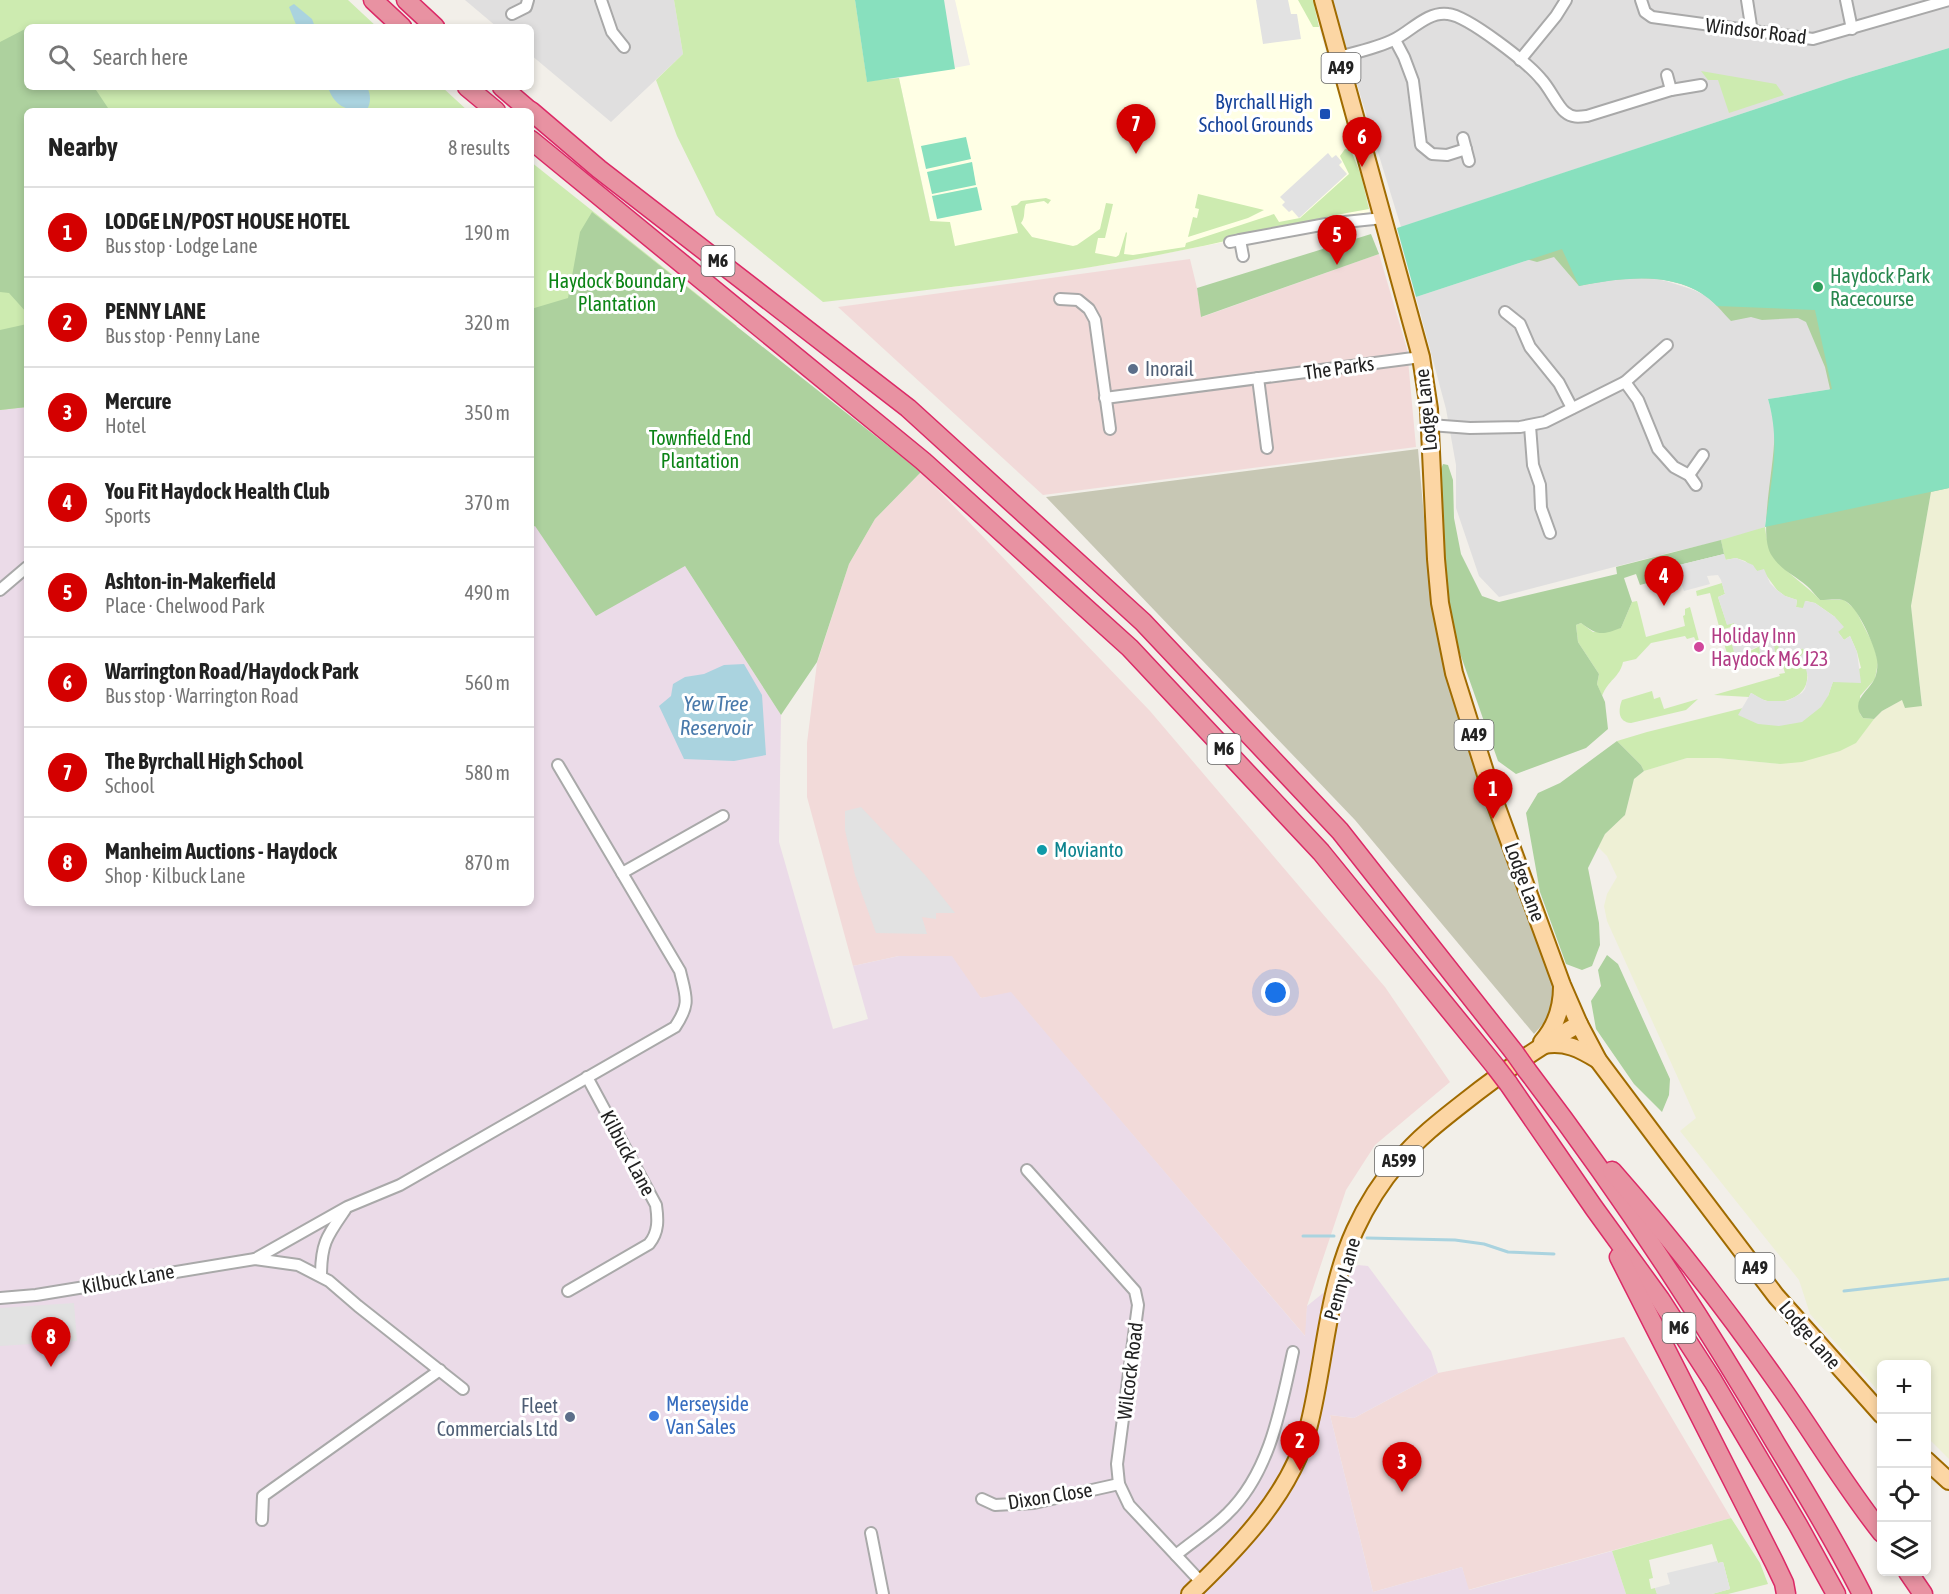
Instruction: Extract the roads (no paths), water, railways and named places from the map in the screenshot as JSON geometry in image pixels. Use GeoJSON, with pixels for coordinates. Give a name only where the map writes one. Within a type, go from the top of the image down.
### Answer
{"type":"FeatureCollection","features":[{"type":"Feature","properties":{"kind":"highway"},"geometry":{"type":"LineString","coordinates":[[373,0],[399,24]]}},
{"type":"Feature","properties":{"kind":"highway"},"geometry":{"type":"LineString","coordinates":[[406,0],[432,24]]}},
{"type":"Feature","properties":{"kind":"highway"},"geometry":{"type":"LineString","coordinates":[[471,90],[492,108]]}},
{"type":"Feature","properties":{"kind":"highway","name":"M6"},"geometry":{"type":"LineString","coordinates":[[506,90],[527,108]]}},
{"type":"Feature","properties":{"kind":"highway","name":"M6"},"geometry":{"type":"LineString","coordinates":[[534,114],[608,176],[908,408],[1143,622],[1340,831],[1557,1109],[1676,1281],[1732,1368],[1858,1586]]}},
{"type":"Feature","properties":{"kind":"highway","name":"M6"},"geometry":{"type":"LineString","coordinates":[[534,142],[923,461],[1138,657],[1321,852],[1508,1083],[1660,1299],[1713,1381],[1834,1590]]}},
{"type":"Feature","properties":{"kind":"highway"},"geometry":{"type":"LineString","coordinates":[[1557,1109],[1646,1210],[1699,1278],[1777,1381],[1877,1528]]}},
{"type":"Feature","properties":{"kind":"highway"},"geometry":{"type":"LineString","coordinates":[[1594,1208],[1774,1562],[1784,1583],[1786,1594]]}},
{"type":"Feature","properties":{"kind":"highway"},"geometry":{"type":"LineString","coordinates":[[1911,1576],[1923,1594]]}},
{"type":"Feature","properties":{"kind":"main road","name":"A49"},"geometry":{"type":"LineString","coordinates":[[1323,0],[1383,218]]}},
{"type":"Feature","properties":{"kind":"main road","name":"Lodge Lane"},"geometry":{"type":"LineString","coordinates":[[1383,218],[1421,357],[1427,390],[1440,603],[1454,673],[1492,794],[1562,985],[1598,1060],[1776,1296],[1880,1414]]}},
{"type":"Feature","properties":{"kind":"main road","name":"A599"},"geometry":{"type":"LineString","coordinates":[[1538,1048],[1550,1034],[1559,1016],[1562,985]]}},
{"type":"Feature","properties":{"kind":"main road","name":"Penny Lane"},"geometry":{"type":"LineString","coordinates":[[1196,1588],[1237,1546],[1263,1515],[1295,1463],[1309,1427],[1339,1276],[1355,1231],[1375,1193],[1399,1161],[1432,1127],[1538,1048],[1579,1024]]}},
{"type":"Feature","properties":{"kind":"main road"},"geometry":{"type":"LineString","coordinates":[[1538,1048],[1563,1044],[1578,1048],[1598,1060]]}},
{"type":"Feature","properties":{"kind":"main road"},"geometry":{"type":"LineString","coordinates":[[1931,1465],[1949,1481]]}},
{"type":"Feature","properties":{"kind":"street"},"geometry":{"type":"LineString","coordinates":[[512,14],[526,7],[528,0]]}},
{"type":"Feature","properties":{"kind":"street"},"geometry":{"type":"LineString","coordinates":[[601,0],[612,33],[624,47]]}},
{"type":"Feature","properties":{"kind":"street"},"geometry":{"type":"LineString","coordinates":[[1520,60],[1566,0]]}},
{"type":"Feature","properties":{"kind":"street","name":"Windsor Road"},"geometry":{"type":"LineString","coordinates":[[1641,0],[1645,12],[1652,16],[1813,39],[1948,0]]}},
{"type":"Feature","properties":{"kind":"street"},"geometry":{"type":"LineString","coordinates":[[1747,0],[1752,32]]}},
{"type":"Feature","properties":{"kind":"street"},"geometry":{"type":"LineString","coordinates":[[1846,0],[1852,29]]}},
{"type":"Feature","properties":{"kind":"street"},"geometry":{"type":"LineString","coordinates":[[1338,57],[1395,40],[1424,20],[1436,15],[1449,14],[1470,22],[1520,60],[1540,77],[1564,112],[1575,117],[1587,117],[1671,90],[1701,85]]}},
{"type":"Feature","properties":{"kind":"street"},"geometry":{"type":"LineString","coordinates":[[1395,40],[1413,81],[1420,145],[1432,154],[1447,155],[1466,149]]}},
{"type":"Feature","properties":{"kind":"street"},"geometry":{"type":"LineString","coordinates":[[1667,75],[1671,90]]}},
{"type":"Feature","properties":{"kind":"street"},"geometry":{"type":"LineString","coordinates":[[1463,138],[1469,161]]}},
{"type":"Feature","properties":{"kind":"street"},"geometry":{"type":"LineString","coordinates":[[1243,256],[1235,241],[1326,224],[1383,218]]}},
{"type":"Feature","properties":{"kind":"street"},"geometry":{"type":"LineString","coordinates":[[1060,299],[1078,300],[1093,314],[1110,429]]}},
{"type":"Feature","properties":{"kind":"street"},"geometry":{"type":"LineString","coordinates":[[1505,312],[1520,324],[1530,347],[1559,383],[1572,408]]}},
{"type":"Feature","properties":{"kind":"street"},"geometry":{"type":"LineString","coordinates":[[1430,425],[1470,428],[1530,426],[1545,422],[1625,382],[1667,345]]}},
{"type":"Feature","properties":{"kind":"street","name":"The Parks"},"geometry":{"type":"LineString","coordinates":[[1105,398],[1421,357]]}},
{"type":"Feature","properties":{"kind":"street"},"geometry":{"type":"LineString","coordinates":[[1258,378],[1267,448]]}},
{"type":"Feature","properties":{"kind":"street"},"geometry":{"type":"LineString","coordinates":[[1625,382],[1638,400],[1658,449],[1674,467],[1689,475],[1696,485]]}},
{"type":"Feature","properties":{"kind":"street"},"geometry":{"type":"LineString","coordinates":[[1530,426],[1533,465],[1540,485],[1541,508],[1550,533]]}},
{"type":"Feature","properties":{"kind":"street"},"geometry":{"type":"LineString","coordinates":[[1689,475],[1703,455]]}},
{"type":"Feature","properties":{"kind":"street"},"geometry":{"type":"LineString","coordinates":[[0,590],[24,570]]}},
{"type":"Feature","properties":{"kind":"street","name":"Kilbuck Lane"},"geometry":{"type":"LineString","coordinates":[[255,1259],[347,1207],[400,1185],[675,1027],[685,1012],[686,996],[680,971],[558,765]]}},
{"type":"Feature","properties":{"kind":"street"},"geometry":{"type":"LineString","coordinates":[[622,873],[723,816]]}},
{"type":"Feature","properties":{"kind":"street","name":"Kilbuck Lane"},"geometry":{"type":"LineString","coordinates":[[568,1291],[649,1244],[657,1232],[656,1205],[587,1077]]}},
{"type":"Feature","properties":{"kind":"street","name":"Wilcock Road"},"geometry":{"type":"LineString","coordinates":[[1027,1170],[1135,1291],[1138,1305],[1117,1464],[1119,1484],[1129,1505],[1176,1555],[1196,1588]]}},
{"type":"Feature","properties":{"kind":"street"},"geometry":{"type":"LineString","coordinates":[[321,1276],[321,1254],[326,1239],[347,1207]]}},
{"type":"Feature","properties":{"kind":"street","name":"Kilbuck Lane"},"geometry":{"type":"LineString","coordinates":[[0,1298],[36,1295],[255,1259],[298,1265],[321,1276],[463,1389]]}},
{"type":"Feature","properties":{"kind":"street"},"geometry":{"type":"LineString","coordinates":[[1176,1555],[1228,1514],[1259,1470],[1273,1434],[1293,1352]]}},
{"type":"Feature","properties":{"kind":"street"},"geometry":{"type":"LineString","coordinates":[[1290,1365],[1301,1367]]}},
{"type":"Feature","properties":{"kind":"street"},"geometry":{"type":"LineString","coordinates":[[262,1520],[263,1496],[440,1370]]}},
{"type":"Feature","properties":{"kind":"street","name":"Dixon Close"},"geometry":{"type":"LineString","coordinates":[[982,1499],[995,1505],[1034,1503],[1119,1484]]}},
{"type":"Feature","properties":{"kind":"street"},"geometry":{"type":"LineString","coordinates":[[871,1533],[883,1594]]}},
{"type":"Feature","properties":{"kind":"water"},"geometry":{"type":"Polygon","coordinates":[[[294,4],[312,19],[314,24],[296,24],[289,7],[294,4]]]}},
{"type":"Feature","properties":{"kind":"water"},"geometry":{"type":"Polygon","coordinates":[[[329,90],[368,90],[369,104],[368,108],[346,108],[338,104],[329,90]]]}},
{"type":"Feature","properties":{"kind":"water","name":"Yew Tree Reservoir"},"geometry":{"type":"Polygon","coordinates":[[[744,664],[762,695],[766,755],[734,761],[684,759],[659,706],[671,696],[673,684],[685,677],[704,674],[724,665],[744,664]]]}},
{"type":"Feature","properties":{"kind":"waterway"},"geometry":{"type":"LineString","coordinates":[[1303,1236],[1334,1236]]}},
{"type":"Feature","properties":{"kind":"waterway"},"geometry":{"type":"LineString","coordinates":[[1367,1238],[1455,1240],[1484,1244],[1508,1252],[1554,1254]]}},
{"type":"Feature","properties":{"kind":"waterway"},"geometry":{"type":"LineString","coordinates":[[1844,1291],[1949,1279]]}},
{"type":"Feature","properties":{"kind":"place","name":"Byrchall High School Grounds"},"geometry":{"type":"Point","coordinates":[1325,114]}},
{"type":"Feature","properties":{"kind":"place","name":"The Byrchall High School"},"geometry":{"type":"Point","coordinates":[1136,154]}},
{"type":"Feature","properties":{"kind":"place","name":"Warrington Road/Haydock Park"},"geometry":{"type":"Point","coordinates":[1362,167]}},
{"type":"Feature","properties":{"kind":"place","name":"Ashton-in-Makerfield"},"geometry":{"type":"Point","coordinates":[1337,265]}},
{"type":"Feature","properties":{"kind":"place","name":"Haydock Park Racecourse"},"geometry":{"type":"Point","coordinates":[1818,287]}},
{"type":"Feature","properties":{"kind":"place","name":"Inorail"},"geometry":{"type":"Point","coordinates":[1133,369]}},
{"type":"Feature","properties":{"kind":"place","name":"You Fit Haydock Health Club"},"geometry":{"type":"Point","coordinates":[1664,606]}},
{"type":"Feature","properties":{"kind":"place","name":"Holiday Inn Haydock M6 J23"},"geometry":{"type":"Point","coordinates":[1699,647]}},
{"type":"Feature","properties":{"kind":"place","name":"LODGE LN/POST HOUSE HOTEL"},"geometry":{"type":"Point","coordinates":[1493,819]}},
{"type":"Feature","properties":{"kind":"place","name":"Movianto"},"geometry":{"type":"Point","coordinates":[1042,850]}},
{"type":"Feature","properties":{"kind":"place","name":"Manheim Auctions - Haydock"},"geometry":{"type":"Point","coordinates":[51,1367]}},
{"type":"Feature","properties":{"kind":"place","name":"Merseyside Van Sales"},"geometry":{"type":"Point","coordinates":[654,1416]}},
{"type":"Feature","properties":{"kind":"place","name":"Fleet Commercials Ltd"},"geometry":{"type":"Point","coordinates":[570,1417]}},
{"type":"Feature","properties":{"kind":"place","name":"PENNY LANE"},"geometry":{"type":"Point","coordinates":[1300,1471]}},
{"type":"Feature","properties":{"kind":"place","name":"Mercure"},"geometry":{"type":"Point","coordinates":[1402,1492]}},
{"type":"Feature","properties":{"kind":"park label","name":"Haydock Boundary Plantation"},"geometry":{"type":"Point","coordinates":[617,292]}},
{"type":"Feature","properties":{"kind":"park label","name":"Townfield End Plantation"},"geometry":{"type":"Point","coordinates":[700,450]}}]}
